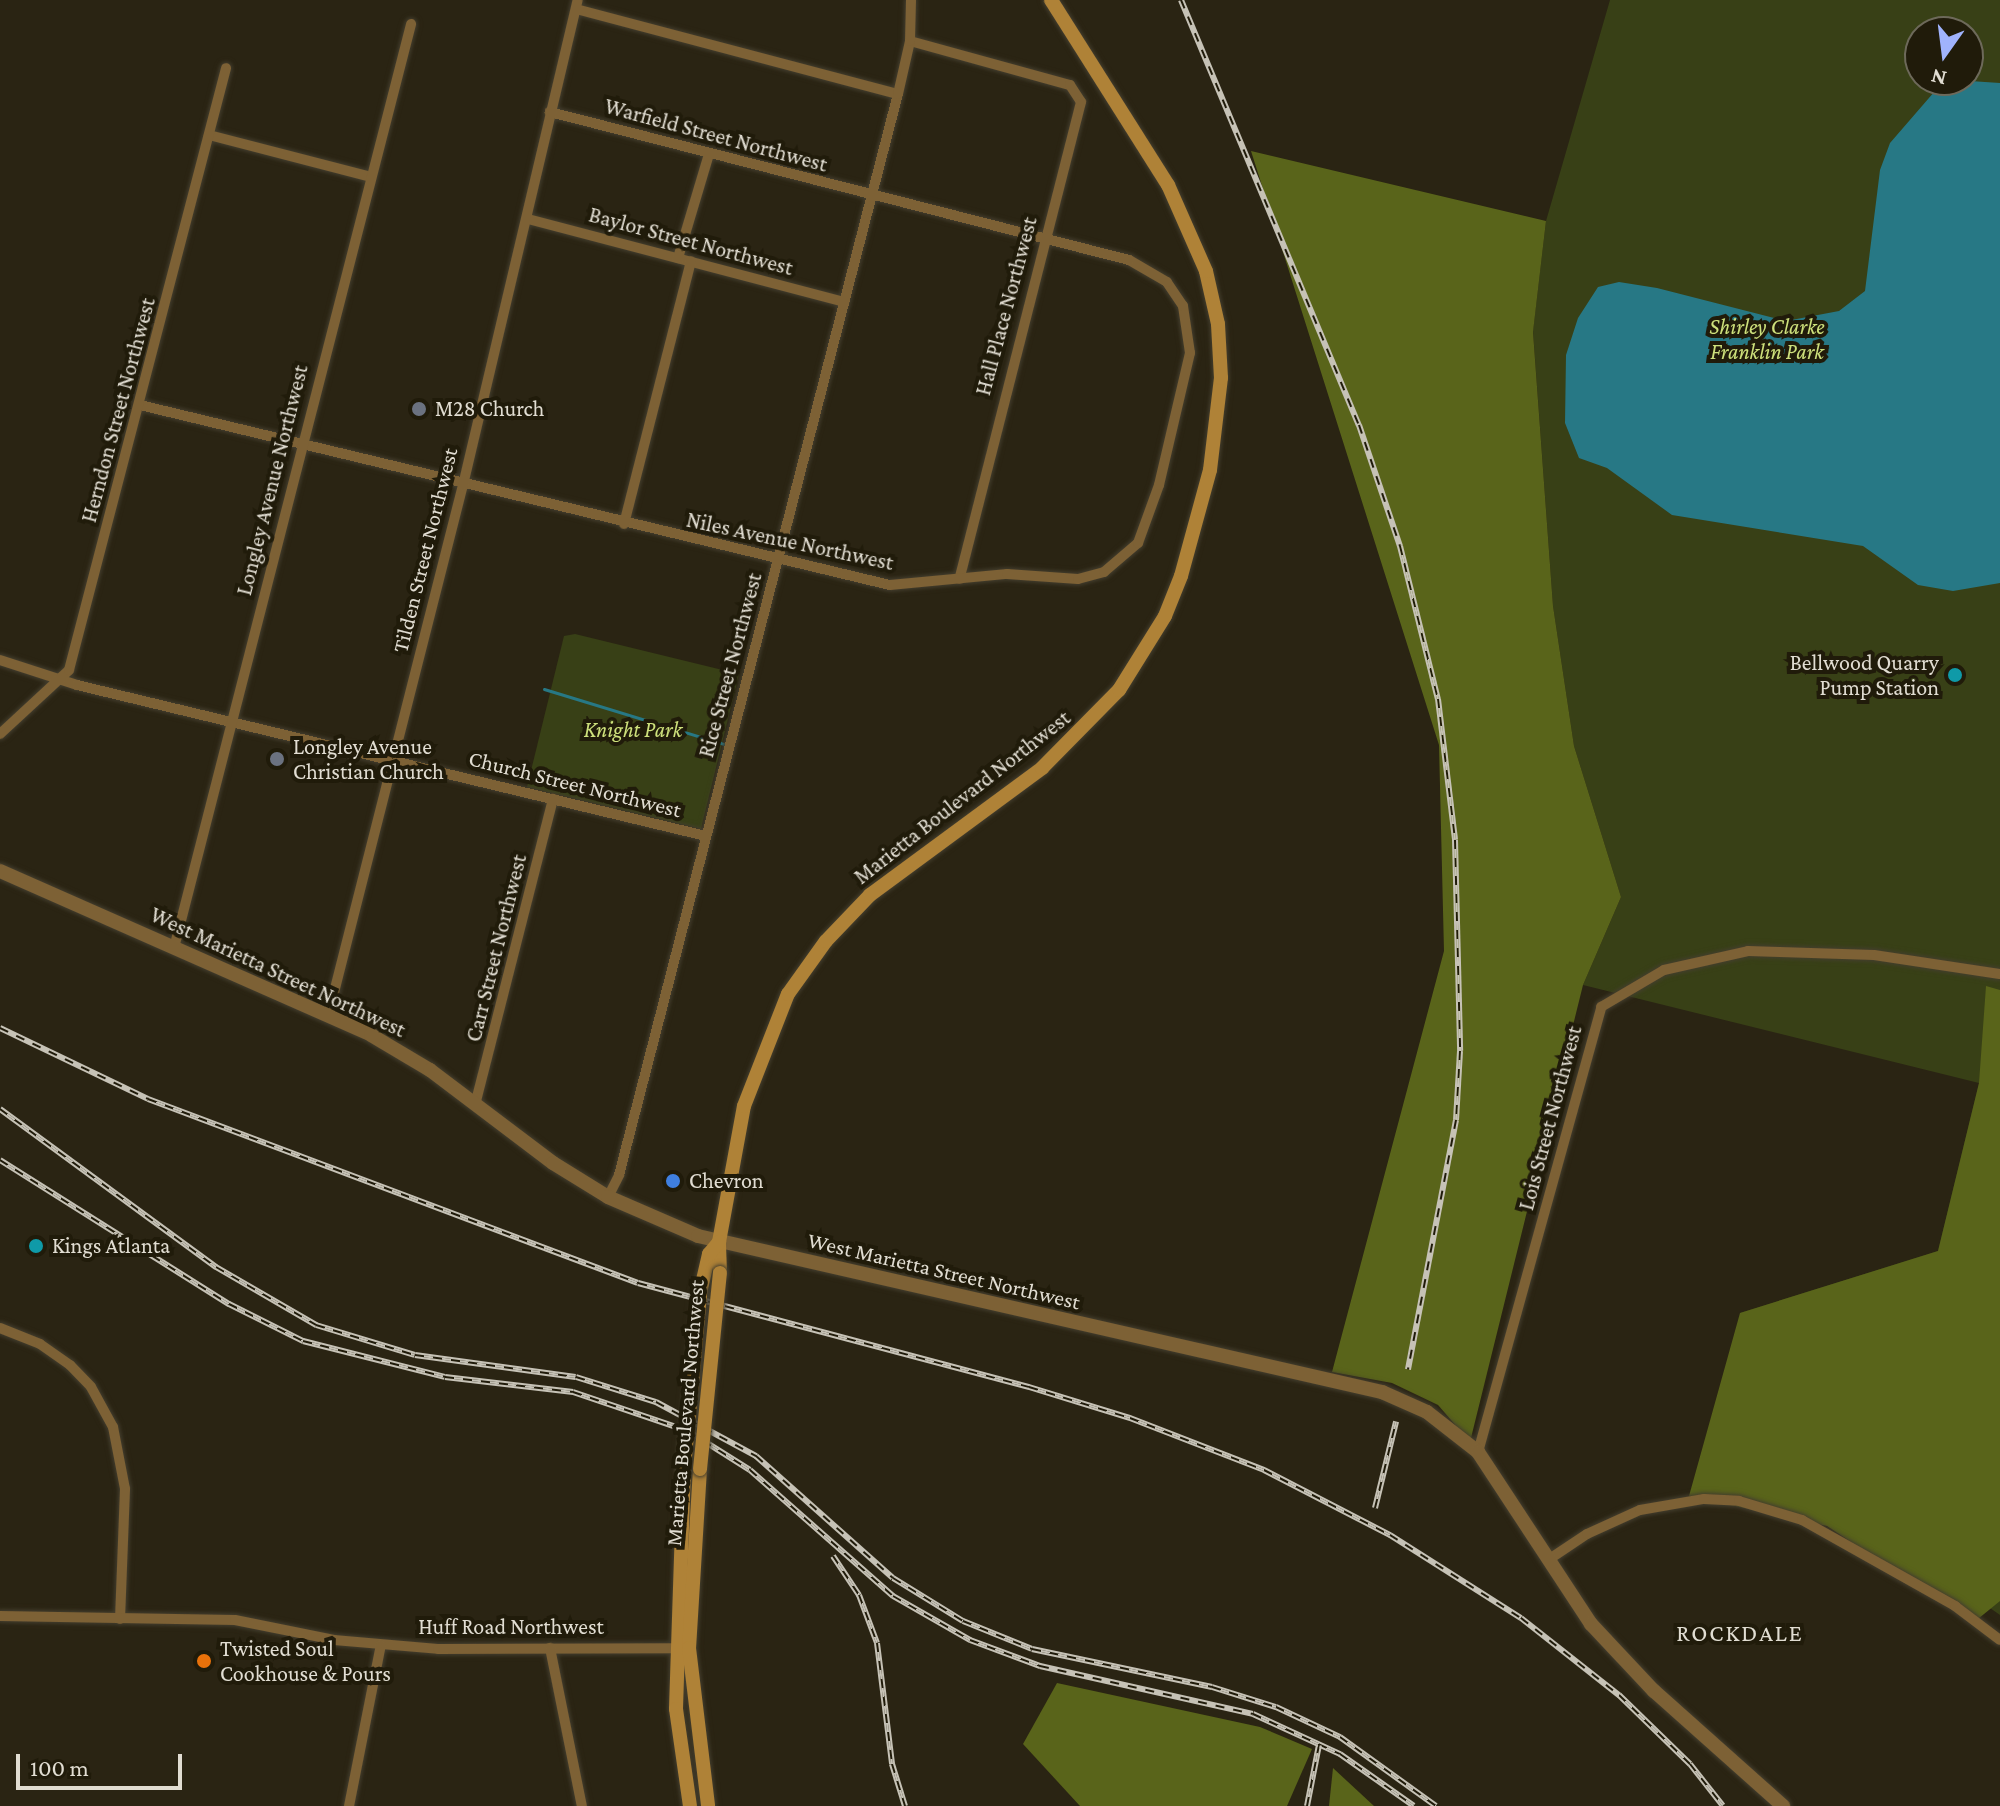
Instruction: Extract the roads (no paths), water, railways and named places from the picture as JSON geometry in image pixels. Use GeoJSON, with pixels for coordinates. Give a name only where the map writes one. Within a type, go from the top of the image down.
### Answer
{"type":"FeatureCollection","features":[{"type":"Feature","properties":{"kind":"main road","name":"Marietta Boulevard Northwest"},"geometry":{"type":"LineString","coordinates":[[708,1806],[682,1648],[700,1469],[713,1271],[751,1083],[788,994],[826,941],[870,895],[1042,768],[1119,690],[1165,616],[1181,576],[1210,470],[1221,378],[1218,324],[1206,271],[1168,185],[1051,0]]}},
{"type":"Feature","properties":{"kind":"main road"},"geometry":{"type":"LineString","coordinates":[[690,1806],[676,1709],[682,1648],[684,1467],[713,1271]]}},
{"type":"Feature","properties":{"kind":"street","name":"Rice Street Northwest"},"geometry":{"type":"LineString","coordinates":[[608,1197],[619,1175],[898,94],[910,41],[911,0]]}},
{"type":"Feature","properties":{"kind":"street"},"geometry":{"type":"LineString","coordinates":[[577,5],[898,94]]}},
{"type":"Feature","properties":{"kind":"street","name":"Tilden Street Northwest"},"geometry":{"type":"LineString","coordinates":[[328,1016],[463,485],[528,219],[526,204],[577,5]]}},
{"type":"Feature","properties":{"kind":"street","name":"Longley Avenue Northwest"},"geometry":{"type":"LineString","coordinates":[[174,948],[411,24]]}},
{"type":"Feature","properties":{"kind":"street","name":"Hall Place Northwest"},"geometry":{"type":"LineString","coordinates":[[910,41],[1070,85],[1081,102],[959,579]]}},
{"type":"Feature","properties":{"kind":"street","name":"Herndon Street Northwest"},"geometry":{"type":"LineString","coordinates":[[0,734],[63,679],[76,648],[226,68]]}},
{"type":"Feature","properties":{"kind":"street","name":"Warfield Street Northwest"},"geometry":{"type":"LineString","coordinates":[[550,112],[872,196]]}},
{"type":"Feature","properties":{"kind":"street"},"geometry":{"type":"LineString","coordinates":[[209,135],[371,177]]}},
{"type":"Feature","properties":{"kind":"street"},"geometry":{"type":"LineString","coordinates":[[678,258],[709,154]]}},
{"type":"Feature","properties":{"kind":"street","name":"Niles Avenue Northwest"},"geometry":{"type":"LineString","coordinates":[[140,405],[777,562],[890,585],[1007,574],[1078,579],[1104,572],[1138,543],[1159,485],[1190,353],[1183,306],[1167,282],[1143,265],[872,196]]}},
{"type":"Feature","properties":{"kind":"street","name":"Baylor Street Northwest"},"geometry":{"type":"LineString","coordinates":[[528,219],[844,302]]}},
{"type":"Feature","properties":{"kind":"street"},"geometry":{"type":"LineString","coordinates":[[624,524],[691,261]]}},
{"type":"Feature","properties":{"kind":"street","name":"Church Street Northwest"},"geometry":{"type":"LineString","coordinates":[[0,660],[230,722],[706,836]]}},
{"type":"Feature","properties":{"kind":"street","name":"Carr Street Northwest"},"geometry":{"type":"LineString","coordinates":[[475,1105],[553,799]]}},
{"type":"Feature","properties":{"kind":"street","name":"West Marietta Street Northwest"},"geometry":{"type":"LineString","coordinates":[[0,871],[328,1016],[402,1052],[608,1197],[719,1242],[1382,1392],[1427,1412],[1478,1452],[1591,1624],[1654,1691],[1783,1806]]}},
{"type":"Feature","properties":{"kind":"street","name":"Lois Street Northwest"},"geometry":{"type":"LineString","coordinates":[[1478,1452],[1601,1007],[1664,970],[1748,951],[1874,955],[2000,974]]}},
{"type":"Feature","properties":{"kind":"street"},"geometry":{"type":"LineString","coordinates":[[0,1328],[40,1344],[70,1365],[91,1387],[113,1427],[125,1489],[120,1619]]}},
{"type":"Feature","properties":{"kind":"street"},"geometry":{"type":"LineString","coordinates":[[1548,1560],[1587,1534],[1640,1510],[1689,1500],[1739,1501],[1802,1520],[1955,1606],[2000,1640]]}},
{"type":"Feature","properties":{"kind":"street","name":"Huff Road Northwest"},"geometry":{"type":"LineString","coordinates":[[0,1616],[235,1620],[381,1645],[682,1648]]}},
{"type":"Feature","properties":{"kind":"street"},"geometry":{"type":"LineString","coordinates":[[349,1806],[381,1645]]}},
{"type":"Feature","properties":{"kind":"street"},"geometry":{"type":"LineString","coordinates":[[550,1648],[582,1806]]}},
{"type":"Feature","properties":{"kind":"water"},"geometry":{"type":"Polygon","coordinates":[[[1984,82],[2000,83],[2000,583],[1953,591],[1918,585],[1863,546],[1672,515],[1607,468],[1579,458],[1565,423],[1566,355],[1578,318],[1598,287],[1619,282],[1657,288],[1786,321],[1839,311],[1865,291],[1880,170],[1890,143],[1931,96],[1984,96],[1984,82]]]}},
{"type":"Feature","properties":{"kind":"waterway"},"geometry":{"type":"LineString","coordinates":[[544,689],[727,745]]}},
{"type":"Feature","properties":{"kind":"railway"},"geometry":{"type":"LineString","coordinates":[[1181,0],[1359,425],[1400,546],[1438,699],[1455,840],[1460,1051],[1456,1120],[1408,1369]]}},
{"type":"Feature","properties":{"kind":"railway"},"geometry":{"type":"LineString","coordinates":[[0,1028],[148,1099],[638,1283],[1029,1387],[1130,1418],[1264,1470],[1390,1535],[1521,1618],[1619,1695],[1690,1764],[1723,1806]]}},
{"type":"Feature","properties":{"kind":"railway"},"geometry":{"type":"LineString","coordinates":[[0,1109],[216,1267],[316,1325],[415,1355],[576,1377],[656,1402],[756,1456],[893,1578],[963,1621],[1032,1649],[1212,1687],[1276,1707],[1340,1737],[1436,1806]]}},
{"type":"Feature","properties":{"kind":"railway"},"geometry":{"type":"LineString","coordinates":[[0,1160],[229,1304],[303,1341],[445,1377],[573,1392],[688,1431],[750,1470],[893,1596],[970,1640],[1040,1666],[1253,1714],[1340,1754],[1414,1806]]}},
{"type":"Feature","properties":{"kind":"railway"},"geometry":{"type":"LineString","coordinates":[[1375,1508],[1396,1422]]}},
{"type":"Feature","properties":{"kind":"railway"},"geometry":{"type":"LineString","coordinates":[[833,1556],[859,1595],[877,1643],[892,1764],[905,1806]]}},
{"type":"Feature","properties":{"kind":"railway"},"geometry":{"type":"LineString","coordinates":[[1307,1806],[1319,1745]]}},
{"type":"Feature","properties":{"kind":"place","name":"M28 Church"},"geometry":{"type":"Point","coordinates":[419,409]}},
{"type":"Feature","properties":{"kind":"place","name":"Bellwood Quarry Pump Station"},"geometry":{"type":"Point","coordinates":[1955,675]}},
{"type":"Feature","properties":{"kind":"place","name":"Longley Avenue Christian Church"},"geometry":{"type":"Point","coordinates":[277,759]}},
{"type":"Feature","properties":{"kind":"place","name":"Chevron"},"geometry":{"type":"Point","coordinates":[673,1181]}},
{"type":"Feature","properties":{"kind":"place","name":"Kings Atlanta"},"geometry":{"type":"Point","coordinates":[36,1246]}},
{"type":"Feature","properties":{"kind":"place","name":"Twisted Soul Cookhouse & Pours"},"geometry":{"type":"Point","coordinates":[204,1661]}},
{"type":"Feature","properties":{"kind":"district","name":"ROCKDALE"},"geometry":{"type":"Point","coordinates":[1740,1633]}},
{"type":"Feature","properties":{"kind":"park label","name":"Shirley Clarke Franklin Park"},"geometry":{"type":"Point","coordinates":[1767,338]}},
{"type":"Feature","properties":{"kind":"park label","name":"Knight Park"},"geometry":{"type":"Point","coordinates":[633,730]}}]}
